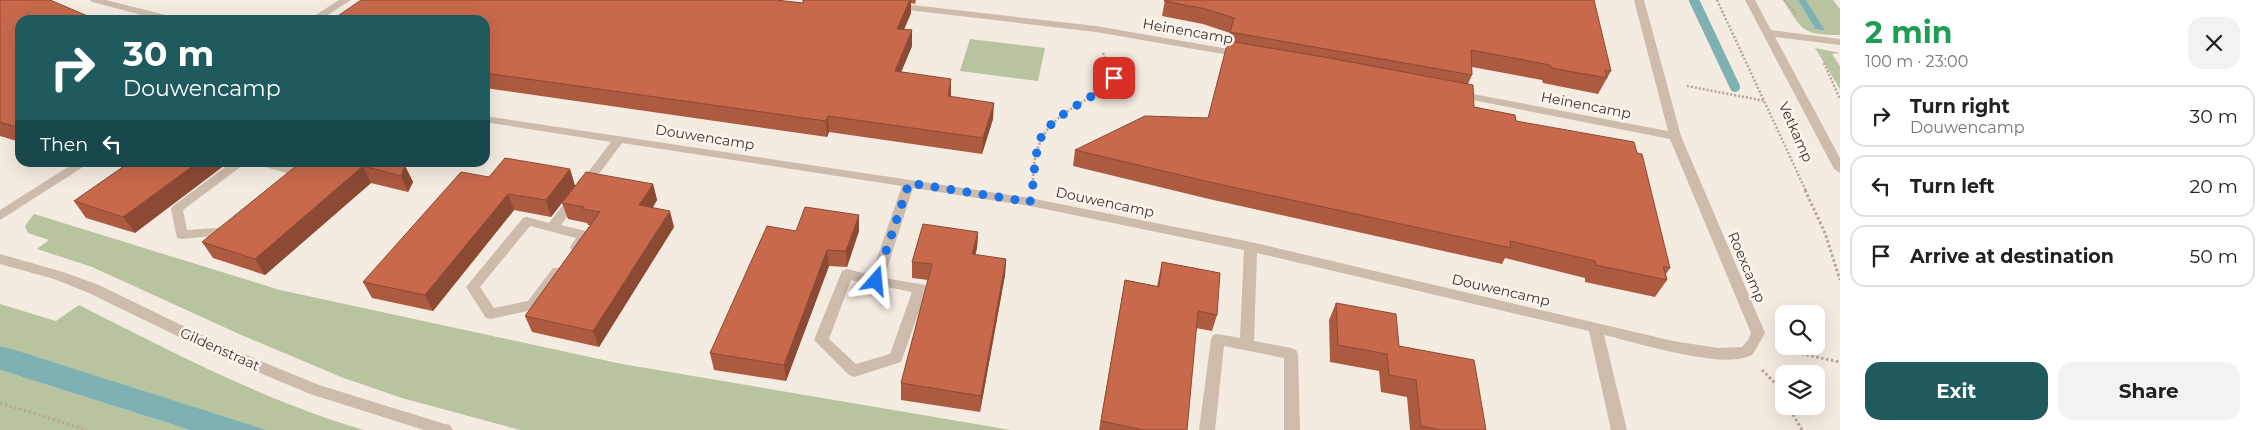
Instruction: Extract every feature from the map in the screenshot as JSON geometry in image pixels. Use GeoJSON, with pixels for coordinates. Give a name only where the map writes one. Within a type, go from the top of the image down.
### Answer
{"type":"FeatureCollection","features":[{"type":"Feature","properties":{"kind":"street"},"geometry":{"type":"LineString","coordinates":[[95,0],[154,15]]}},
{"type":"Feature","properties":{"kind":"street"},"geometry":{"type":"LineString","coordinates":[[321,15],[346,0]]}},
{"type":"Feature","properties":{"kind":"street","name":"Roexcamp"},"geometry":{"type":"LineString","coordinates":[[1639,0],[1675,136],[1758,333],[1754,345]]}},
{"type":"Feature","properties":{"kind":"street","name":"Vetkamp"},"geometry":{"type":"LineString","coordinates":[[1750,0],[1840,168]]}},
{"type":"Feature","properties":{"kind":"street","name":"Heinencamp"},"geometry":{"type":"LineString","coordinates":[[880,4],[1096,30],[1252,56]]}},
{"type":"Feature","properties":{"kind":"street"},"geometry":{"type":"LineString","coordinates":[[1768,33],[1840,42]]}},
{"type":"Feature","properties":{"kind":"street","name":"Heinencamp"},"geometry":{"type":"LineString","coordinates":[[1445,92],[1675,136]]}},
{"type":"Feature","properties":{"kind":"street","name":"Douwencamp"},"geometry":{"type":"LineString","coordinates":[[490,120],[1030,202],[1251,247],[1595,327]]}},
{"type":"Feature","properties":{"kind":"street"},"geometry":{"type":"LineString","coordinates":[[552,228],[619,139]]}},
{"type":"Feature","properties":{"kind":"street"},"geometry":{"type":"LineString","coordinates":[[0,216],[77,167]]}},
{"type":"Feature","properties":{"kind":"street"},"geometry":{"type":"LineString","coordinates":[[234,167],[177,209],[182,235],[232,231],[239,225]]}},
{"type":"Feature","properties":{"kind":"street"},"geometry":{"type":"LineString","coordinates":[[286,167],[303,174],[289,185]]}},
{"type":"Feature","properties":{"kind":"street"},"geometry":{"type":"LineString","coordinates":[[876,281],[909,183]]}},
{"type":"Feature","properties":{"kind":"street"},"geometry":{"type":"LineString","coordinates":[[527,221],[552,228],[585,235],[532,305],[491,314],[473,286],[527,221]]}},
{"type":"Feature","properties":{"kind":"street"},"geometry":{"type":"LineString","coordinates":[[1247,345],[1251,247]]}},
{"type":"Feature","properties":{"kind":"street","name":"Gildenstraat"},"geometry":{"type":"LineString","coordinates":[[0,259],[94,289],[217,348],[315,390],[444,430]]}},
{"type":"Feature","properties":{"kind":"street"},"geometry":{"type":"LineString","coordinates":[[847,274],[876,281],[920,288],[896,358],[854,372],[821,340],[847,274]]}},
{"type":"Feature","properties":{"kind":"street"},"geometry":{"type":"LineString","coordinates":[[1619,430],[1595,327],[1708,354],[1737,355],[1746,352],[1754,345]]}},
{"type":"Feature","properties":{"kind":"street"},"geometry":{"type":"LineString","coordinates":[[1207,430],[1218,339],[1291,354],[1292,430]]}},
{"type":"Feature","properties":{"kind":"path","name":"Vetkamp"},"geometry":{"type":"LineString","coordinates":[[1716,0],[1765,101],[1825,233],[1840,280]]}},
{"type":"Feature","properties":{"kind":"path"},"geometry":{"type":"LineString","coordinates":[[1030,202],[1033,169],[1044,131],[1058,119],[1110,85],[1114,78],[1097,40],[1096,30]]}},
{"type":"Feature","properties":{"kind":"path"},"geometry":{"type":"LineString","coordinates":[[1661,82],[1765,101]]}},
{"type":"Feature","properties":{"kind":"path"},"geometry":{"type":"LineString","coordinates":[[1754,345],[1840,362]]}},
{"type":"Feature","properties":{"kind":"path"},"geometry":{"type":"LineString","coordinates":[[1737,355],[1768,374],[1775,385]]}},
{"type":"Feature","properties":{"kind":"path"},"geometry":{"type":"LineString","coordinates":[[0,403],[87,430]]}},
{"type":"Feature","properties":{"kind":"path"},"geometry":{"type":"LineString","coordinates":[[1793,415],[1802,430]]}},
{"type":"Feature","properties":{"kind":"green space"},"geometry":{"type":"Polygon","coordinates":[[[1783,0],[1798,0],[1815,29],[1824,31],[1806,0],[1833,0],[1840,9],[1840,35],[1818,34],[1804,29],[1783,0]]]}},
{"type":"Feature","properties":{"kind":"green space"},"geometry":{"type":"Polygon","coordinates":[[[970,39],[1045,48],[1038,81],[960,71],[970,39]]]}},
{"type":"Feature","properties":{"kind":"green space"},"geometry":{"type":"Polygon","coordinates":[[[1815,48],[1840,53],[1832,54],[1840,66],[1840,89],[1815,48]]]}},
{"type":"Feature","properties":{"kind":"green space"},"geometry":{"type":"Polygon","coordinates":[[[34,214],[280,290],[622,364],[1011,430],[520,430],[402,398],[341,377],[239,334],[92,267],[37,249],[49,240],[28,233],[25,226],[34,214]]]}},
{"type":"Feature","properties":{"kind":"green space"},"geometry":{"type":"Polygon","coordinates":[[[0,304],[56,321],[79,305],[254,390],[364,430],[267,430],[0,346],[0,304]]]}},
{"type":"Feature","properties":{"kind":"green space"},"geometry":{"type":"Polygon","coordinates":[[[0,370],[190,430],[0,430],[0,370]]]}},
{"type":"Feature","properties":{"kind":"water"},"geometry":{"type":"Polygon","coordinates":[[[1798,0],[1806,0],[1825,31],[1815,29],[1798,0]]]}},
{"type":"Feature","properties":{"kind":"water"},"geometry":{"type":"Polygon","coordinates":[[[0,346],[267,430],[190,430],[0,370],[0,346]]]}},
{"type":"Feature","properties":{"kind":"building"},"geometry":{"type":"Polygon","coordinates":[[[0,0],[50,0],[85,15],[15,15],[15,126],[0,122],[0,0]]]}},
{"type":"Feature","properties":{"kind":"building"},"geometry":{"type":"Polygon","coordinates":[[[361,0],[776,0],[803,3],[803,0],[910,0],[897,29],[912,30],[895,71],[951,79],[948,96],[994,103],[983,138],[828,116],[826,121],[490,74],[490,15],[339,15],[361,0]]]}},
{"type":"Feature","properties":{"kind":"building"},"geometry":{"type":"Polygon","coordinates":[[[1165,0],[1594,0],[1611,71],[1605,70],[1607,78],[1471,50],[1472,75],[1230,32],[1234,18],[1206,9],[1165,0]]]}},
{"type":"Feature","properties":{"kind":"building"},"geometry":{"type":"Polygon","coordinates":[[[1228,41],[1473,85],[1474,107],[1515,115],[1516,121],[1634,142],[1637,153],[1642,154],[1670,268],[1663,266],[1667,280],[1596,265],[1595,261],[1510,241],[1511,248],[1214,183],[1075,150],[1145,116],[1208,118],[1228,41]]]}},
{"type":"Feature","properties":{"kind":"building"},"geometry":{"type":"Polygon","coordinates":[[[505,158],[570,169],[546,200],[508,194],[425,295],[363,282],[461,172],[489,177],[505,158]]]}},
{"type":"Feature","properties":{"kind":"building"},"geometry":{"type":"Polygon","coordinates":[[[123,167],[191,167],[123,217],[74,201],[123,167]]]}},
{"type":"Feature","properties":{"kind":"building"},"geometry":{"type":"Polygon","coordinates":[[[295,167],[362,167],[255,259],[202,242],[295,167]]]}},
{"type":"Feature","properties":{"kind":"building"},"geometry":{"type":"Polygon","coordinates":[[[367,167],[405,167],[401,176],[367,167]]]}},
{"type":"Feature","properties":{"kind":"building"},"geometry":{"type":"Polygon","coordinates":[[[586,172],[653,184],[639,205],[670,211],[593,331],[525,316],[600,212],[562,203],[586,172]]]}},
{"type":"Feature","properties":{"kind":"building"},"geometry":{"type":"Polygon","coordinates":[[[805,207],[859,215],[846,251],[827,250],[784,365],[710,353],[767,226],[796,231],[805,207]]]}},
{"type":"Feature","properties":{"kind":"building"},"geometry":{"type":"Polygon","coordinates":[[[923,224],[978,232],[972,254],[1006,259],[981,396],[901,383],[932,264],[912,262],[923,224]]]}},
{"type":"Feature","properties":{"kind":"building"},"geometry":{"type":"Polygon","coordinates":[[[1162,262],[1220,273],[1217,315],[1198,311],[1187,430],[1144,430],[1101,421],[1125,280],[1159,287],[1162,262]]]}},
{"type":"Feature","properties":{"kind":"building"},"geometry":{"type":"Polygon","coordinates":[[[1336,303],[1396,314],[1399,346],[1474,360],[1486,430],[1441,430],[1421,426],[1416,380],[1389,375],[1387,354],[1338,345],[1336,303]]]}},
{"type":"Feature","properties":{"kind":"waterway"},"geometry":{"type":"LineString","coordinates":[[1694,0],[1735,87]]}},
{"type":"Feature","properties":{"kind":"route"},"geometry":{"type":"LineString","coordinates":[[876,281],[909,183],[1030,202],[1033,169],[1044,131],[1058,119],[1110,85],[1114,78]]}}]}
